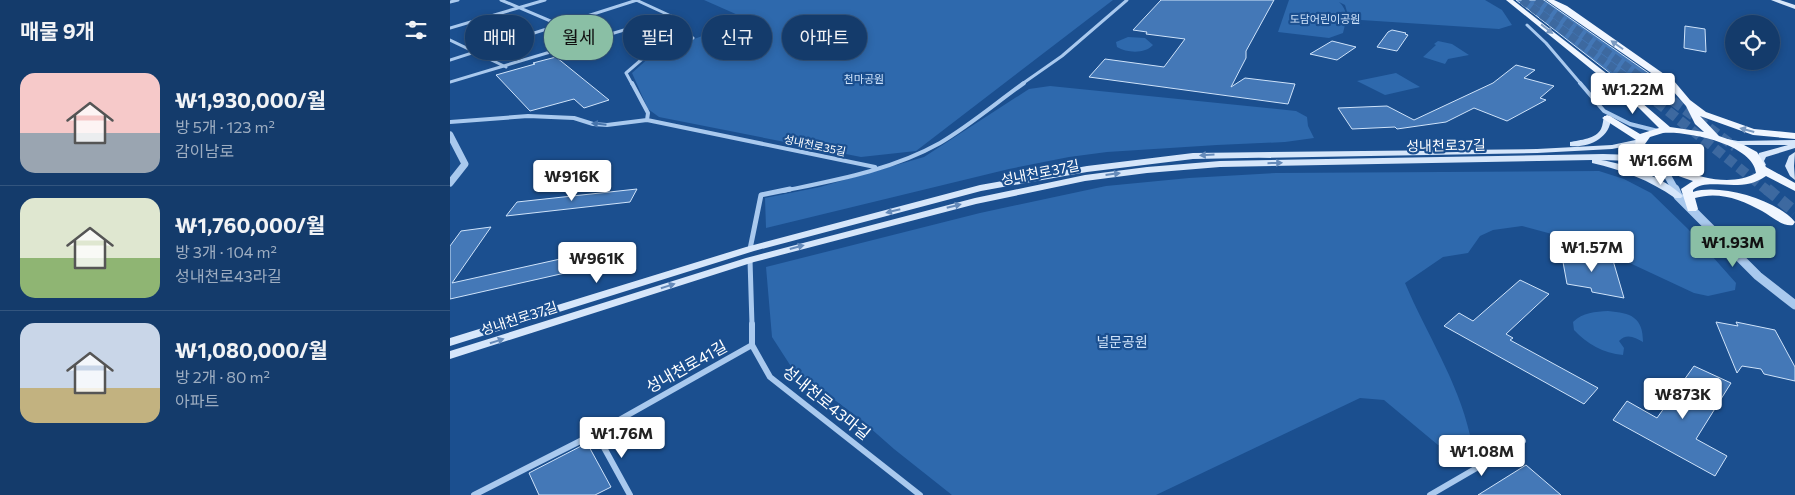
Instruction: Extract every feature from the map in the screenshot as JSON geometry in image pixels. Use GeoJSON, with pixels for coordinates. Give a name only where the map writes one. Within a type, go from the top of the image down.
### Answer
{"type":"FeatureCollection","features":[{"type":"Feature","properties":{"kind":"main road"},"geometry":{"type":"LineString","coordinates":[[1509,0],[1642,106],[1662,131]]}},
{"type":"Feature","properties":{"kind":"main road"},"geometry":{"type":"LineString","coordinates":[[1549,0],[1564,8],[1671,83],[1688,102],[1708,116],[1753,132],[1795,136]]}},
{"type":"Feature","properties":{"kind":"main road"},"geometry":{"type":"LineString","coordinates":[[1774,0],[1795,7]]}},
{"type":"Feature","properties":{"kind":"main road"},"geometry":{"type":"LineString","coordinates":[[1611,82],[1629,89],[1656,93],[1671,89],[1671,83]]}},
{"type":"Feature","properties":{"kind":"main road"},"geometry":{"type":"LineString","coordinates":[[1688,102],[1698,122],[1721,140],[1756,143],[1795,142]]}},
{"type":"Feature","properties":{"kind":"main road"},"geometry":{"type":"LineString","coordinates":[[1605,115],[1641,140],[1644,151],[1659,163],[1688,175],[1717,182],[1758,199],[1792,224]]}},
{"type":"Feature","properties":{"kind":"main road"},"geometry":{"type":"LineString","coordinates":[[1537,151],[1586,142],[1602,136],[1606,130],[1605,115]]}},
{"type":"Feature","properties":{"kind":"main road"},"geometry":{"type":"LineString","coordinates":[[1641,140],[1647,134],[1662,131],[1696,133],[1721,140],[1748,152],[1762,167],[1795,188]]}},
{"type":"Feature","properties":{"kind":"main road","name":"성내천로37길"},"geometry":{"type":"LineString","coordinates":[[450,342],[750,255],[975,201],[1085,178],[1147,170],[1220,164],[1612,147],[1641,140]]}},
{"type":"Feature","properties":{"kind":"main road"},"geometry":{"type":"LineString","coordinates":[[1683,197],[1689,186],[1699,182],[1751,181],[1761,176],[1762,167],[1760,161],[1762,156],[1771,151],[1795,146]]}},
{"type":"Feature","properties":{"kind":"main road"},"geometry":{"type":"LineString","coordinates":[[1795,155],[1789,166],[1791,174],[1795,177]]}},
{"type":"Feature","properties":{"kind":"main road","name":"성내천로37길"},"geometry":{"type":"LineString","coordinates":[[1352,158],[1626,157],[1659,163]]}},
{"type":"Feature","properties":{"kind":"main road"},"geometry":{"type":"LineString","coordinates":[[1571,158],[1598,161],[1632,172],[1683,197],[1692,209]]}},
{"type":"Feature","properties":{"kind":"main road"},"geometry":{"type":"LineString","coordinates":[[1683,197],[1699,192],[1731,194],[1763,206],[1792,224]]}},
{"type":"Feature","properties":{"kind":"main road","name":"성내천로37길"},"geometry":{"type":"LineString","coordinates":[[450,355],[750,255]]}},
{"type":"Feature","properties":{"kind":"street"},"geometry":{"type":"LineString","coordinates":[[450,2],[458,0]]}},
{"type":"Feature","properties":{"kind":"street"},"geometry":{"type":"LineString","coordinates":[[501,0],[544,18]]}},
{"type":"Feature","properties":{"kind":"street"},"geometry":{"type":"LineString","coordinates":[[450,28],[545,0]]}},
{"type":"Feature","properties":{"kind":"street"},"geometry":{"type":"LineString","coordinates":[[589,15],[636,0],[671,16],[613,34]]}},
{"type":"Feature","properties":{"kind":"street","name":"성내천로35길"},"geometry":{"type":"LineString","coordinates":[[450,122],[475,118],[533,117],[576,118],[592,124],[619,125],[647,120],[878,167],[920,154],[941,142],[1062,56],[1127,0]]}},
{"type":"Feature","properties":{"kind":"street"},"geometry":{"type":"LineString","coordinates":[[1528,25],[1546,43],[1605,115],[1630,124],[1662,131]]}},
{"type":"Feature","properties":{"kind":"street"},"geometry":{"type":"LineString","coordinates":[[450,40],[465,47]]}},
{"type":"Feature","properties":{"kind":"street"},"geometry":{"type":"LineString","coordinates":[[450,60],[465,55]]}},
{"type":"Feature","properties":{"kind":"street"},"geometry":{"type":"LineString","coordinates":[[450,82],[544,55]]}},
{"type":"Feature","properties":{"kind":"street"},"geometry":{"type":"LineString","coordinates":[[492,60],[506,67]]}},
{"type":"Feature","properties":{"kind":"street"},"geometry":{"type":"LineString","coordinates":[[641,60],[626,73],[648,113],[647,120]]}},
{"type":"Feature","properties":{"kind":"street"},"geometry":{"type":"LineString","coordinates":[[450,135],[452,135],[465,164],[450,183]]}},
{"type":"Feature","properties":{"kind":"street"},"geometry":{"type":"LineString","coordinates":[[1659,163],[1683,197]]}},
{"type":"Feature","properties":{"kind":"street","name":"성내천로43마길"},"geometry":{"type":"LineString","coordinates":[[878,167],[817,184],[761,196],[750,255],[752,345],[770,377],[920,495]]}},
{"type":"Feature","properties":{"kind":"street"},"geometry":{"type":"LineString","coordinates":[[450,174],[459,172]]}},
{"type":"Feature","properties":{"kind":"street"},"geometry":{"type":"LineString","coordinates":[[1692,209],[1758,276],[1795,305]]}},
{"type":"Feature","properties":{"kind":"street","name":"성내천로41길"},"geometry":{"type":"LineString","coordinates":[[474,495],[596,433],[752,345]]}},
{"type":"Feature","properties":{"kind":"street"},"geometry":{"type":"LineString","coordinates":[[596,433],[630,495]]}},
{"type":"Feature","properties":{"kind":"street"},"geometry":{"type":"LineString","coordinates":[[1430,495],[1523,441]]}},
{"type":"Feature","properties":{"kind":"green space","name":"천마공원"},"geometry":{"type":"Polygon","coordinates":[[[704,0],[1113,0],[916,151],[861,157],[659,117],[648,109],[632,73],[646,60],[692,60],[692,40],[702,36],[702,60],[772,60],[772,15],[738,15],[704,0]]]}},
{"type":"Feature","properties":{"kind":"green space","name":"도담어린이공원"},"geometry":{"type":"Polygon","coordinates":[[[1289,0],[1485,0],[1502,10],[1512,25],[1499,29],[1361,20],[1348,15],[1345,5],[1339,2],[1344,9],[1346,20],[1343,33],[1329,38],[1278,32],[1289,0]]]}},
{"type":"Feature","properties":{"kind":"green space"},"geometry":{"type":"Polygon","coordinates":[[[1128,37],[1145,38],[1153,45],[1150,48],[1136,52],[1117,47],[1116,42],[1128,37]]]}},
{"type":"Feature","properties":{"kind":"green space"},"geometry":{"type":"Polygon","coordinates":[[[1438,41],[1452,44],[1469,55],[1448,59],[1445,64],[1423,57],[1438,41]]]}},
{"type":"Feature","properties":{"kind":"green space"},"geometry":{"type":"Polygon","coordinates":[[[1396,73],[1420,87],[1385,95],[1357,81],[1396,73]]]}},
{"type":"Feature","properties":{"kind":"green space"},"geometry":{"type":"Polygon","coordinates":[[[1050,86],[1296,111],[1307,117],[1308,126],[1314,138],[1285,142],[1107,152],[1069,157],[1009,169],[766,228],[765,198],[820,187],[924,157],[1029,89],[1050,86]]]}},
{"type":"Feature","properties":{"kind":"green space","name":"널문공원"},"geometry":{"type":"Polygon","coordinates":[[[1599,171],[1624,179],[1651,193],[1688,229],[1736,283],[1735,290],[1708,296],[1694,293],[1589,244],[1522,226],[1493,230],[1480,236],[1468,253],[1443,257],[1405,283],[1450,376],[1465,415],[1470,435],[1463,444],[1438,445],[1384,400],[1360,398],[1156,495],[952,495],[860,419],[792,368],[772,337],[766,267],[980,213],[1106,186],[1189,178],[1276,173],[1599,171]]]}},
{"type":"Feature","properties":{"kind":"green space"},"geometry":{"type":"Polygon","coordinates":[[[1608,311],[1623,313],[1634,318],[1641,327],[1643,342],[1634,337],[1625,337],[1619,341],[1624,348],[1623,355],[1616,354],[1596,347],[1584,340],[1574,330],[1573,322],[1581,316],[1608,311]]]}},
{"type":"Feature","properties":{"kind":"building"},"geometry":{"type":"Polygon","coordinates":[[[1161,0],[1274,0],[1246,51],[1246,58],[1231,87],[1245,78],[1295,84],[1288,104],[1089,77],[1105,59],[1164,67],[1185,39],[1146,34],[1147,32],[1133,30],[1161,0]]]}},
{"type":"Feature","properties":{"kind":"building"},"geometry":{"type":"Polygon","coordinates":[[[1516,0],[1544,0],[1660,81],[1620,81],[1516,0]]]}},
{"type":"Feature","properties":{"kind":"building"},"geometry":{"type":"Polygon","coordinates":[[[1685,26],[1705,29],[1706,52],[1684,48],[1685,26]]]}},
{"type":"Feature","properties":{"kind":"building"},"geometry":{"type":"Polygon","coordinates":[[[1392,30],[1408,35],[1397,51],[1377,47],[1388,32],[1392,30]]]}},
{"type":"Feature","properties":{"kind":"building"},"geometry":{"type":"Polygon","coordinates":[[[1332,41],[1356,47],[1337,60],[1310,54],[1332,41]]]}},
{"type":"Feature","properties":{"kind":"building"},"geometry":{"type":"Polygon","coordinates":[[[544,60],[560,60],[609,100],[584,108],[574,99],[530,111],[496,75],[535,64],[533,63],[544,60]]]}},
{"type":"Feature","properties":{"kind":"building"},"geometry":{"type":"Polygon","coordinates":[[[1516,65],[1535,70],[1524,78],[1554,86],[1540,98],[1546,100],[1507,121],[1474,108],[1446,122],[1397,129],[1395,127],[1352,129],[1338,108],[1387,106],[1414,120],[1493,83],[1516,65]]]}},
{"type":"Feature","properties":{"kind":"building"},"geometry":{"type":"Polygon","coordinates":[[[637,189],[630,202],[506,216],[517,202],[637,189]]]}},
{"type":"Feature","properties":{"kind":"building"},"geometry":{"type":"Polygon","coordinates":[[[491,227],[452,283],[628,244],[627,259],[450,299],[450,246],[461,231],[491,227]]]}},
{"type":"Feature","properties":{"kind":"building"},"geometry":{"type":"Polygon","coordinates":[[[1561,251],[1579,254],[1579,251],[1612,257],[1624,298],[1592,292],[1591,288],[1567,284],[1561,251]]]}},
{"type":"Feature","properties":{"kind":"building"},"geometry":{"type":"Polygon","coordinates":[[[1520,280],[1549,294],[1506,334],[1513,338],[1510,340],[1598,388],[1584,404],[1444,326],[1459,313],[1473,321],[1520,280]]]}},
{"type":"Feature","properties":{"kind":"building"},"geometry":{"type":"Polygon","coordinates":[[[1716,322],[1738,326],[1736,322],[1775,330],[1795,367],[1795,381],[1764,374],[1761,369],[1742,366],[1737,373],[1716,322]]]}},
{"type":"Feature","properties":{"kind":"building"},"geometry":{"type":"Polygon","coordinates":[[[1694,366],[1731,383],[1696,439],[1727,456],[1715,476],[1613,420],[1627,401],[1657,418],[1694,366]]]}},
{"type":"Feature","properties":{"kind":"building"},"geometry":{"type":"Polygon","coordinates":[[[587,443],[611,487],[595,495],[539,495],[529,473],[587,443]]]}},
{"type":"Feature","properties":{"kind":"building"},"geometry":{"type":"Polygon","coordinates":[[[1526,465],[1561,495],[1478,495],[1526,465]]]}},
{"type":"Feature","properties":{"kind":"tunnel"},"geometry":{"type":"LineString","coordinates":[[1522,0],[1635,84]]}},
{"type":"Feature","properties":{"kind":"tunnel"},"geometry":{"type":"LineString","coordinates":[[1536,0],[1650,84]]}},
{"type":"Feature","properties":{"kind":"tunnel"},"geometry":{"type":"LineString","coordinates":[[1633,83],[1768,191]]}},
{"type":"Feature","properties":{"kind":"tunnel"},"geometry":{"type":"LineString","coordinates":[[1649,83],[1735,147]]}},
{"type":"Feature","properties":{"kind":"tunnel"},"geometry":{"type":"LineString","coordinates":[[1767,189],[1795,212]]}}]}
